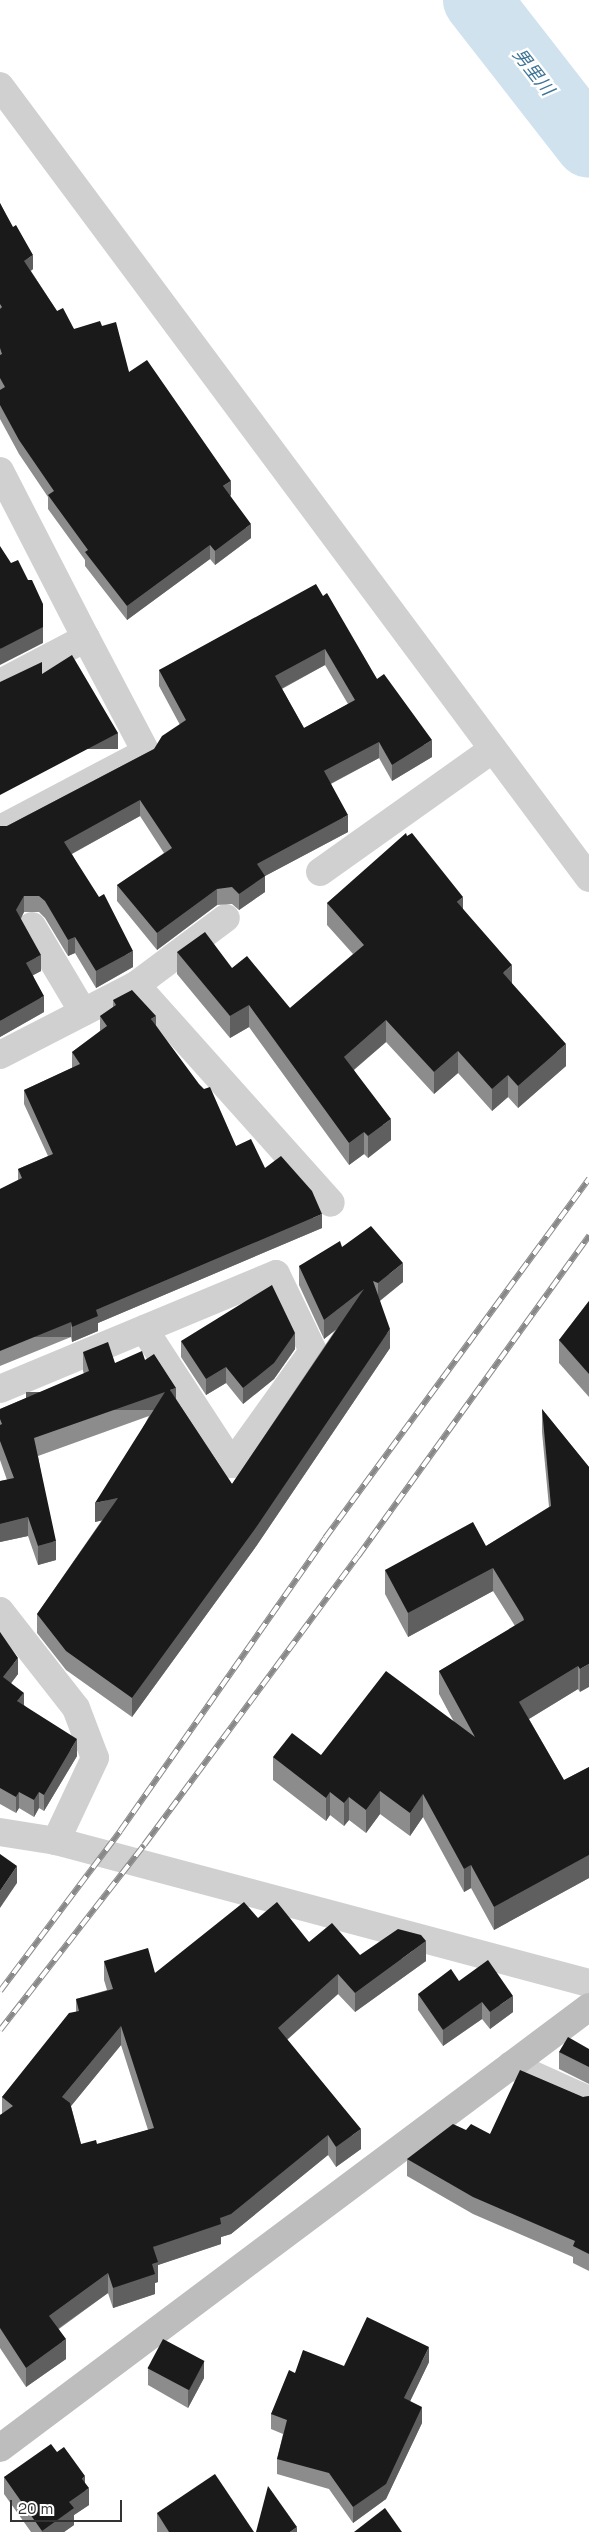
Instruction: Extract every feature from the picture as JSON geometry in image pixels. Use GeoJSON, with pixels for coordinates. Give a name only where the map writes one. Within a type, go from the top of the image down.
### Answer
{"type":"FeatureCollection","features":[{"type":"Feature","properties":{"kind":"street"},"geometry":{"type":"LineString","coordinates":[[0,86],[589,878]]}},
{"type":"Feature","properties":{"kind":"street"},"geometry":{"type":"LineString","coordinates":[[0,471],[146,752],[0,829]]}},
{"type":"Feature","properties":{"kind":"street"},"geometry":{"type":"LineString","coordinates":[[0,683],[86,638]]}},
{"type":"Feature","properties":{"kind":"street"},"geometry":{"type":"LineString","coordinates":[[320,872],[493,749]]}},
{"type":"Feature","properties":{"kind":"street"},"geometry":{"type":"LineString","coordinates":[[0,1055],[136,985],[226,918]]}},
{"type":"Feature","properties":{"kind":"street"},"geometry":{"type":"LineString","coordinates":[[32,926],[83,1012]]}},
{"type":"Feature","properties":{"kind":"street"},"geometry":{"type":"LineString","coordinates":[[136,985],[331,1203]]}},
{"type":"Feature","properties":{"kind":"street"},"geometry":{"type":"LineString","coordinates":[[0,1389],[144,1329],[276,1274],[313,1351],[232,1464],[144,1329]]}},
{"type":"Feature","properties":{"kind":"street"},"geometry":{"type":"LineString","coordinates":[[0,1611],[76,1708],[95,1758],[56,1841]]}},
{"type":"Feature","properties":{"kind":"street"},"geometry":{"type":"LineString","coordinates":[[0,1832],[56,1841],[589,1982]]}},
{"type":"Feature","properties":{"kind":"street"},"geometry":{"type":"LineString","coordinates":[[0,2448],[589,2007]]}},
{"type":"Feature","properties":{"kind":"street"},"geometry":{"type":"LineString","coordinates":[[511,2065],[589,2100]]}},
{"type":"Feature","properties":{"kind":"building"},"geometry":{"type":"Polygon","coordinates":[[[0,203],[13,227],[16,225],[33,255],[24,261],[57,311],[63,308],[74,329],[100,321],[102,326],[116,322],[129,372],[147,360],[231,481],[223,486],[251,524],[215,551],[210,545],[127,606],[85,552],[88,550],[48,495],[54,491],[19,440],[0,405],[0,390],[5,387],[0,378],[0,355],[2,354],[0,348],[0,309],[2,307],[0,304],[0,203]]]}},
{"type":"Feature","properties":{"kind":"building"},"geometry":{"type":"Polygon","coordinates":[[[0,546],[11,563],[18,560],[28,580],[32,580],[43,604],[43,627],[0,649],[0,546]]]}},
{"type":"Feature","properties":{"kind":"building"},"geometry":{"type":"Polygon","coordinates":[[[316,584],[323,596],[327,593],[377,679],[384,674],[432,740],[392,765],[379,742],[324,771],[348,815],[257,864],[265,876],[239,894],[232,887],[217,889],[157,933],[117,885],[172,848],[140,800],[64,842],[99,897],[104,894],[133,951],[96,971],[75,937],[68,940],[45,901],[39,896],[24,896],[16,910],[41,955],[26,963],[44,996],[0,1021],[0,826],[7,826],[154,749],[162,736],[186,720],[159,670],[316,584]],[[325,649],[275,676],[304,728],[355,700],[325,649]]]}},
{"type":"Feature","properties":{"kind":"building"},"geometry":{"type":"Polygon","coordinates":[[[72,655],[118,733],[0,795],[0,682],[42,662],[42,674],[72,655]]]}},
{"type":"Feature","properties":{"kind":"building"},"geometry":{"type":"Polygon","coordinates":[[[406,833],[407,836],[412,833],[463,897],[457,902],[512,965],[503,973],[566,1044],[518,1086],[508,1075],[492,1089],[458,1051],[434,1072],[386,1020],[344,1057],[391,1119],[368,1136],[364,1132],[349,1143],[249,1005],[230,1016],[177,952],[205,932],[232,968],[247,956],[290,1008],[364,945],[327,903],[406,833]]]}},
{"type":"Feature","properties":{"kind":"building"},"geometry":{"type":"Polygon","coordinates":[[[132,990],[156,1016],[151,1019],[199,1084],[204,1089],[210,1087],[236,1146],[251,1139],[265,1168],[281,1156],[312,1191],[322,1214],[96,1310],[98,1316],[72,1327],[71,1322],[0,1351],[0,1189],[22,1178],[18,1169],[53,1154],[24,1090],[80,1064],[72,1052],[107,1026],[100,1016],[116,1005],[113,1000],[132,990]]]}},
{"type":"Feature","properties":{"kind":"building"},"geometry":{"type":"Polygon","coordinates":[[[371,1226],[403,1263],[378,1283],[373,1281],[390,1329],[257,1526],[132,1698],[66,1651],[37,1614],[118,1498],[95,1503],[165,1392],[34,1438],[56,1541],[38,1546],[28,1517],[0,1524],[0,1481],[14,1478],[0,1441],[0,1425],[2,1424],[0,1409],[89,1371],[83,1352],[108,1342],[115,1363],[142,1351],[145,1360],[154,1354],[176,1388],[170,1390],[232,1484],[364,1289],[324,1320],[299,1266],[340,1241],[342,1247],[371,1226]]]}},
{"type":"Feature","properties":{"kind":"building"},"geometry":{"type":"Polygon","coordinates":[[[272,1285],[295,1333],[274,1363],[243,1388],[226,1367],[206,1379],[181,1341],[272,1285]]]}},
{"type":"Feature","properties":{"kind":"building"},"geometry":{"type":"Polygon","coordinates":[[[589,1301],[589,1374],[559,1340],[589,1301]]]}},
{"type":"Feature","properties":{"kind":"building"},"geometry":{"type":"Polygon","coordinates":[[[542,1409],[589,1467],[589,1664],[580,1669],[578,1666],[519,1702],[564,1780],[589,1767],[589,1855],[494,1907],[471,1865],[464,1869],[423,1794],[410,1813],[380,1791],[366,1810],[349,1797],[344,1803],[330,1792],[326,1798],[273,1757],[292,1733],[321,1755],[386,1671],[475,1737],[439,1671],[524,1620],[523,1617],[493,1568],[408,1613],[385,1570],[473,1522],[486,1546],[551,1506],[542,1409]]]}},
{"type":"Feature","properties":{"kind":"building"},"geometry":{"type":"Polygon","coordinates":[[[0,1632],[18,1658],[3,1677],[24,1693],[17,1701],[77,1739],[44,1795],[39,1792],[34,1800],[19,1792],[16,1797],[0,1788],[0,1632]]]}},
{"type":"Feature","properties":{"kind":"building"},"geometry":{"type":"Polygon","coordinates":[[[0,1854],[17,1866],[0,1891],[0,1854]]]}},
{"type":"Feature","properties":{"kind":"building"},"geometry":{"type":"Polygon","coordinates":[[[244,1902],[258,1918],[277,1902],[309,1942],[332,1923],[360,1955],[398,1929],[421,1935],[426,1941],[355,1993],[338,1974],[278,2028],[361,2129],[336,2147],[328,2135],[231,2214],[220,2218],[221,2224],[153,2247],[158,2262],[152,2264],[155,2274],[113,2288],[108,2273],[49,2316],[66,2339],[26,2368],[0,2328],[0,2115],[13,2106],[2,2097],[69,2013],[79,2011],[76,1999],[113,1989],[104,1961],[148,1948],[155,1973],[244,1902]],[[121,2026],[62,2097],[70,2103],[81,2144],[96,2140],[97,2144],[154,2128],[121,2026]]]}},
{"type":"Feature","properties":{"kind":"building"},"geometry":{"type":"Polygon","coordinates":[[[488,1960],[513,1996],[490,2012],[482,2002],[443,2030],[418,1994],[451,1969],[459,1981],[488,1960]]]}},
{"type":"Feature","properties":{"kind":"building"},"geometry":{"type":"Polygon","coordinates":[[[568,2037],[589,2049],[589,2067],[559,2052],[568,2037]]]}},
{"type":"Feature","properties":{"kind":"building"},"geometry":{"type":"Polygon","coordinates":[[[520,2070],[583,2097],[589,2096],[589,2254],[573,2246],[575,2241],[473,2197],[407,2159],[453,2124],[466,2130],[471,2124],[490,2134],[520,2070]]]}},
{"type":"Feature","properties":{"kind":"building"},"geometry":{"type":"Polygon","coordinates":[[[367,2317],[429,2347],[404,2398],[422,2407],[386,2484],[353,2507],[329,2473],[277,2459],[287,2420],[271,2414],[289,2370],[295,2373],[303,2350],[344,2366],[367,2317]]]}},
{"type":"Feature","properties":{"kind":"building"},"geometry":{"type":"Polygon","coordinates":[[[163,2339],[204,2361],[189,2390],[148,2368],[163,2339]]]}},
{"type":"Feature","properties":{"kind":"building"},"geometry":{"type":"Polygon","coordinates":[[[51,2444],[57,2452],[64,2447],[85,2476],[82,2479],[89,2488],[69,2502],[74,2508],[42,2531],[4,2477],[51,2444]]]}},
{"type":"Feature","properties":{"kind":"building"},"geometry":{"type":"Polygon","coordinates":[[[215,2474],[254,2532],[169,2532],[157,2513],[215,2474]]]}},
{"type":"Feature","properties":{"kind":"building"},"geometry":{"type":"Polygon","coordinates":[[[268,2486],[297,2527],[290,2532],[256,2532],[268,2486]]]}},
{"type":"Feature","properties":{"kind":"building"},"geometry":{"type":"Polygon","coordinates":[[[385,2508],[402,2532],[354,2532],[385,2508]]]}},
{"type":"Feature","properties":{"kind":"waterway","name":"男里川"},"geometry":{"type":"LineString","coordinates":[[477,0],[589,144]]}},
{"type":"Feature","properties":{"kind":"railway"},"geometry":{"type":"LineString","coordinates":[[0,1991],[120,1831],[325,1538],[589,1179]]}},
{"type":"Feature","properties":{"kind":"railway"},"geometry":{"type":"LineString","coordinates":[[0,2030],[144,1845],[358,1556],[589,1236]]}}]}
